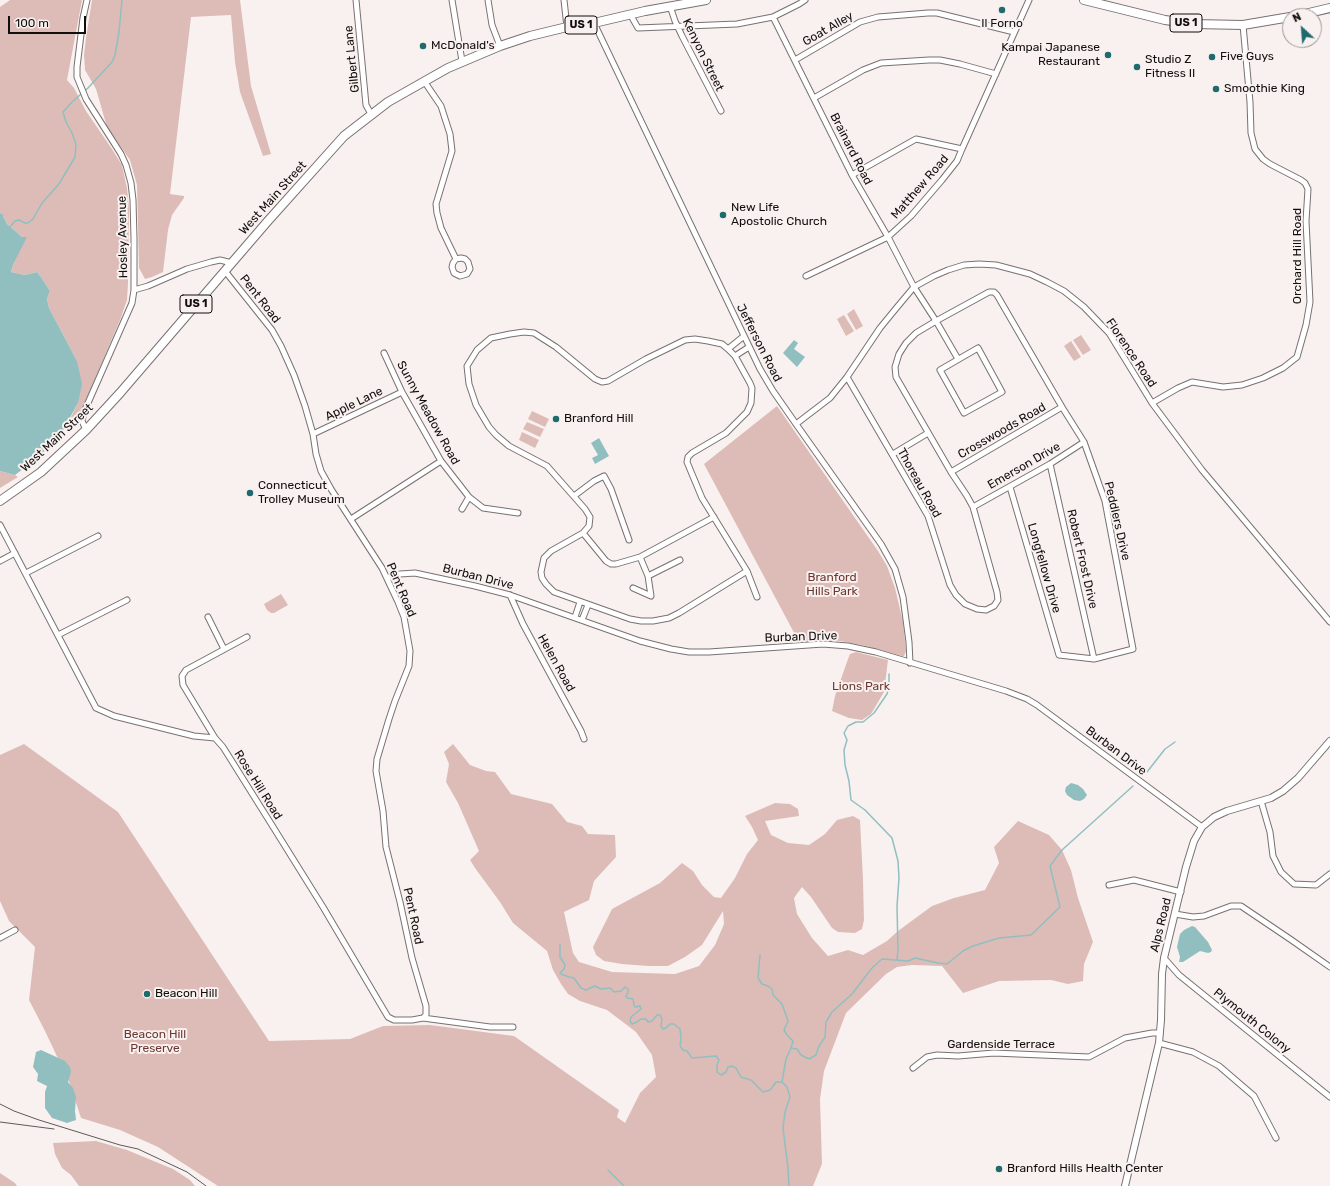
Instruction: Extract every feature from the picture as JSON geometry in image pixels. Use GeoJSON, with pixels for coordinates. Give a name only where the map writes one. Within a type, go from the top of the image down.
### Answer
{"type":"FeatureCollection","features":[{"type":"Feature","properties":{"kind":"main road","name":"West Main Street"},"geometry":{"type":"LineString","coordinates":[[0,501],[41,472],[86,430],[344,136],[371,114],[400,94],[424,81],[462,61],[500,46],[530,36],[567,27],[594,23],[630,14],[706,0]]}},
{"type":"Feature","properties":{"kind":"main road","name":"US 1"},"geometry":{"type":"LineString","coordinates":[[1084,0],[1180,22],[1206,25],[1243,25],[1282,18]]}},
{"type":"Feature","properties":{"kind":"street","name":"Hosley Avenue"},"geometry":{"type":"LineString","coordinates":[[86,430],[82,421],[84,412],[132,303],[134,290],[134,212],[129,173],[121,154],[86,99],[77,77],[83,18],[87,0]]}},
{"type":"Feature","properties":{"kind":"street","name":"Gilbert Lane"},"geometry":{"type":"LineString","coordinates":[[356,0],[366,106],[371,114]]}},
{"type":"Feature","properties":{"kind":"street"},"geometry":{"type":"LineString","coordinates":[[452,0],[462,61]]}},
{"type":"Feature","properties":{"kind":"street"},"geometry":{"type":"LineString","coordinates":[[488,0],[492,25],[500,46]]}},
{"type":"Feature","properties":{"kind":"street"},"geometry":{"type":"LineString","coordinates":[[564,0],[567,27]]}},
{"type":"Feature","properties":{"kind":"street"},"geometry":{"type":"LineString","coordinates":[[630,14],[638,28],[737,24],[774,17],[805,0]]}},
{"type":"Feature","properties":{"kind":"street","name":"Matthew Road"},"geometry":{"type":"LineString","coordinates":[[806,276],[888,237],[911,216],[953,166],[1029,0]]}},
{"type":"Feature","properties":{"kind":"street","name":"Kenyon Street"},"geometry":{"type":"LineString","coordinates":[[670,6],[678,27],[721,111]]}},
{"type":"Feature","properties":{"kind":"street","name":"Goat Alley"},"geometry":{"type":"LineString","coordinates":[[795,60],[860,22],[878,18],[937,13],[1014,32]]}},
{"type":"Feature","properties":{"kind":"street","name":"Brainard Road"},"geometry":{"type":"LineString","coordinates":[[774,17],[852,175],[888,237],[914,287]]}},
{"type":"Feature","properties":{"kind":"street","name":"Jefferson Road"},"geometry":{"type":"LineString","coordinates":[[594,23],[760,369],[773,391],[881,544],[895,569],[903,597],[909,642],[910,663]]}},
{"type":"Feature","properties":{"kind":"street","name":"Orchard Hill Road"},"geometry":{"type":"LineString","coordinates":[[1152,403],[1192,382],[1223,387],[1242,385],[1263,378],[1283,368],[1297,357],[1306,324],[1310,302],[1306,221],[1308,188],[1301,180],[1263,159],[1255,149],[1251,133],[1250,102],[1243,25]]}},
{"type":"Feature","properties":{"kind":"street"},"geometry":{"type":"LineString","coordinates":[[814,98],[863,70],[881,63],[940,60],[996,74]]}},
{"type":"Feature","properties":{"kind":"street"},"geometry":{"type":"LineString","coordinates":[[424,81],[441,106],[450,134],[452,151],[436,204],[441,228],[456,259]]}},
{"type":"Feature","properties":{"kind":"street"},"geometry":{"type":"LineString","coordinates":[[852,175],[916,139],[962,149]]}},
{"type":"Feature","properties":{"kind":"street"},"geometry":{"type":"LineString","coordinates":[[134,290],[187,269],[211,262],[220,260],[232,263]]}},
{"type":"Feature","properties":{"kind":"street","name":"Florence Road"},"geometry":{"type":"LineString","coordinates":[[796,424],[830,398],[847,377],[880,328],[914,287],[934,276],[964,265],[996,265],[1014,269],[1047,282],[1064,291],[1084,307],[1108,333],[1152,403],[1202,470],[1330,622]]}},
{"type":"Feature","properties":{"kind":"street","name":"Pent Road"},"geometry":{"type":"LineString","coordinates":[[225,270],[272,330],[282,346],[294,375],[313,434],[316,454],[321,471],[330,489],[373,553],[387,578],[404,617],[409,644],[409,666],[394,701],[377,759],[376,771],[383,811],[386,847],[412,958],[426,1006],[426,1015],[423,1018]]}},
{"type":"Feature","properties":{"kind":"street"},"geometry":{"type":"LineString","coordinates":[[914,287],[936,321],[958,360]]}},
{"type":"Feature","properties":{"kind":"street","name":"Peddlers Drive"},"geometry":{"type":"LineString","coordinates":[[997,592],[973,507],[968,496],[951,472],[896,377],[895,367],[899,354],[906,343],[916,333],[990,292],[994,292],[996,295],[1084,442],[1105,501],[1133,649],[1094,659],[1059,655]]}},
{"type":"Feature","properties":{"kind":"street"},"geometry":{"type":"LineString","coordinates":[[747,571],[679,613],[661,620],[641,621],[630,619],[554,592],[546,584],[541,572],[542,565],[547,554],[583,533],[588,526],[590,517],[585,509],[548,466],[509,446],[496,435],[490,427],[476,405],[469,384],[467,366],[477,350],[491,338],[524,332],[534,333],[556,347],[595,379],[602,382],[608,381],[646,359],[685,340],[708,340],[722,344],[728,348],[735,356],[750,382],[752,388],[751,403],[746,412],[726,433],[692,453],[688,457],[687,462],[702,498],[747,571],[757,597]]}},
{"type":"Feature","properties":{"kind":"street"},"geometry":{"type":"LineString","coordinates":[[728,348],[744,336]]}},
{"type":"Feature","properties":{"kind":"street"},"geometry":{"type":"LineString","coordinates":[[735,356],[749,347]]}},
{"type":"Feature","properties":{"kind":"street"},"geometry":{"type":"LineString","coordinates":[[978,348],[1002,392],[964,413],[940,370],[958,360],[978,348]]}},
{"type":"Feature","properties":{"kind":"street","name":"Sunny Meadow Road"},"geometry":{"type":"LineString","coordinates":[[384,353],[402,392],[441,461],[469,497],[482,508],[518,513]]}},
{"type":"Feature","properties":{"kind":"street","name":"Thoreau Road"},"geometry":{"type":"LineString","coordinates":[[847,377],[928,516],[950,585],[956,595],[965,604],[977,609],[986,610],[994,606],[998,600],[997,592]]}},
{"type":"Feature","properties":{"kind":"street","name":"Apple Lane"},"geometry":{"type":"LineString","coordinates":[[313,434],[402,392]]}},
{"type":"Feature","properties":{"kind":"street","name":"Crosswoods Road"},"geometry":{"type":"LineString","coordinates":[[951,472],[1062,407]]}},
{"type":"Feature","properties":{"kind":"street"},"geometry":{"type":"LineString","coordinates":[[893,454],[928,433]]}},
{"type":"Feature","properties":{"kind":"street","name":"Emerson Drive"},"geometry":{"type":"LineString","coordinates":[[973,507],[1050,464],[1084,442]]}},
{"type":"Feature","properties":{"kind":"street"},"geometry":{"type":"LineString","coordinates":[[351,519],[441,461]]}},
{"type":"Feature","properties":{"kind":"street","name":"Robert Frost Drive"},"geometry":{"type":"LineString","coordinates":[[1050,464],[1094,659]]}},
{"type":"Feature","properties":{"kind":"street"},"geometry":{"type":"LineString","coordinates":[[574,496],[594,481],[604,476],[611,489],[629,540]]}},
{"type":"Feature","properties":{"kind":"street","name":"Longfellow Drive"},"geometry":{"type":"LineString","coordinates":[[1010,487],[1059,655]]}},
{"type":"Feature","properties":{"kind":"street"},"geometry":{"type":"LineString","coordinates":[[462,509],[469,497]]}},
{"type":"Feature","properties":{"kind":"street"},"geometry":{"type":"LineString","coordinates":[[583,533],[606,561],[611,564],[616,564],[640,557],[714,517]]}},
{"type":"Feature","properties":{"kind":"street"},"geometry":{"type":"LineString","coordinates":[[0,525],[96,708],[114,716],[194,736],[215,738]]}},
{"type":"Feature","properties":{"kind":"street"},"geometry":{"type":"LineString","coordinates":[[26,573],[98,536]]}},
{"type":"Feature","properties":{"kind":"street"},"geometry":{"type":"LineString","coordinates":[[0,561],[15,553]]}},
{"type":"Feature","properties":{"kind":"street"},"geometry":{"type":"LineString","coordinates":[[633,588],[651,596],[648,576],[640,557]]}},
{"type":"Feature","properties":{"kind":"street"},"geometry":{"type":"LineString","coordinates":[[648,576],[680,560]]}},
{"type":"Feature","properties":{"kind":"street","name":"Burban Drive"},"geometry":{"type":"LineString","coordinates":[[387,578],[400,574],[415,573],[450,580],[510,595],[640,642],[689,652],[726,651],[818,644],[836,645],[866,650],[1006,690],[1027,699],[1056,719],[1202,827]]}},
{"type":"Feature","properties":{"kind":"street","name":"Helen Road"},"geometry":{"type":"LineString","coordinates":[[510,595],[584,739]]}},
{"type":"Feature","properties":{"kind":"street"},"geometry":{"type":"LineString","coordinates":[[58,635],[127,600]]}},
{"type":"Feature","properties":{"kind":"street"},"geometry":{"type":"LineString","coordinates":[[574,618],[580,602]]}},
{"type":"Feature","properties":{"kind":"street"},"geometry":{"type":"LineString","coordinates":[[582,620],[588,605]]}},
{"type":"Feature","properties":{"kind":"street"},"geometry":{"type":"LineString","coordinates":[[208,617],[224,649]]}},
{"type":"Feature","properties":{"kind":"street"},"geometry":{"type":"LineString","coordinates":[[215,738],[183,685],[181,679],[186,670],[247,637]]}},
{"type":"Feature","properties":{"kind":"street","name":"Rose Hill Road"},"geometry":{"type":"LineString","coordinates":[[215,738],[223,747],[323,907],[390,1019],[416,1020],[423,1018],[490,1027],[513,1027]]}},
{"type":"Feature","properties":{"kind":"street","name":"Alps Road"},"geometry":{"type":"LineString","coordinates":[[1125,1186],[1159,1043],[1164,958],[1194,841],[1202,827],[1214,817],[1227,811],[1271,798],[1287,788],[1330,741]]}},
{"type":"Feature","properties":{"kind":"street"},"geometry":{"type":"LineString","coordinates":[[1261,801],[1270,832],[1273,856],[1280,872],[1294,884],[1316,884],[1330,874]]}},
{"type":"Feature","properties":{"kind":"street"},"geometry":{"type":"LineString","coordinates":[[1109,885],[1134,880],[1181,892]]}},
{"type":"Feature","properties":{"kind":"street"},"geometry":{"type":"LineString","coordinates":[[1175,914],[1193,917],[1204,916],[1231,906],[1241,906],[1330,967]]}},
{"type":"Feature","properties":{"kind":"street"},"geometry":{"type":"LineString","coordinates":[[0,938],[15,930]]}},
{"type":"Feature","properties":{"kind":"street","name":"Plymouth Colony"},"geometry":{"type":"LineString","coordinates":[[1164,958],[1179,975],[1330,1097]]}},
{"type":"Feature","properties":{"kind":"street","name":"Gardenside Terrace"},"geometry":{"type":"LineString","coordinates":[[912,1068],[927,1057],[937,1054],[958,1056],[994,1053],[1089,1057],[1125,1038],[1160,1033]]}},
{"type":"Feature","properties":{"kind":"street"},"geometry":{"type":"LineString","coordinates":[[1159,1043],[1193,1052],[1219,1066],[1254,1096],[1276,1138]]}},
{"type":"Feature","properties":{"kind":"green space"},"geometry":{"type":"Polygon","coordinates":[[[10,0],[82,0],[67,80],[74,88],[86,111],[122,165],[127,188],[129,208],[127,300],[77,421],[71,417],[78,403],[77,361],[49,308],[47,299],[50,291],[41,277],[37,272],[25,275],[11,272],[26,237],[22,237],[7,224],[3,214],[0,213],[0,7],[10,0]]]}},
{"type":"Feature","properties":{"kind":"green space"},"geometry":{"type":"Polygon","coordinates":[[[92,0],[240,0],[251,86],[271,154],[263,156],[240,92],[235,62],[231,15],[191,17],[170,194],[184,196],[184,198],[172,215],[168,230],[163,272],[145,279],[139,268],[137,185],[130,160],[107,127],[96,89],[85,70],[84,55],[92,0]]]}},
{"type":"Feature","properties":{"kind":"green space"},"geometry":{"type":"Polygon","coordinates":[[[854,309],[863,326],[856,330],[847,314],[854,309]]]}},
{"type":"Feature","properties":{"kind":"green space"},"geometry":{"type":"Polygon","coordinates":[[[844,315],[854,331],[846,336],[837,319],[844,315]]]}},
{"type":"Feature","properties":{"kind":"green space"},"geometry":{"type":"Polygon","coordinates":[[[1081,335],[1091,350],[1083,355],[1073,340],[1081,335]]]}},
{"type":"Feature","properties":{"kind":"green space"},"geometry":{"type":"Polygon","coordinates":[[[1071,341],[1081,357],[1074,361],[1064,346],[1071,341]]]}},
{"type":"Feature","properties":{"kind":"green space","name":"Branford Hills Park"},"geometry":{"type":"Polygon","coordinates":[[[777,406],[887,566],[895,588],[903,622],[906,651],[904,656],[840,641],[799,642],[704,464],[777,406]]]}},
{"type":"Feature","properties":{"kind":"green space"},"geometry":{"type":"Polygon","coordinates":[[[532,411],[549,419],[545,427],[528,419],[532,411]]]}},
{"type":"Feature","properties":{"kind":"green space"},"geometry":{"type":"Polygon","coordinates":[[[527,422],[544,429],[540,437],[523,429],[527,422]]]}},
{"type":"Feature","properties":{"kind":"green space"},"geometry":{"type":"Polygon","coordinates":[[[522,432],[539,440],[535,448],[519,440],[522,432]]]}},
{"type":"Feature","properties":{"kind":"green space"},"geometry":{"type":"Polygon","coordinates":[[[0,471],[15,475],[18,477],[0,488],[0,471]]]}},
{"type":"Feature","properties":{"kind":"green space"},"geometry":{"type":"Polygon","coordinates":[[[281,594],[288,605],[274,613],[271,613],[267,610],[264,604],[281,594]]]}},
{"type":"Feature","properties":{"kind":"green space","name":"Lions Park"},"geometry":{"type":"Polygon","coordinates":[[[856,652],[888,660],[884,692],[871,714],[862,720],[849,718],[832,711],[835,696],[850,654],[856,652]]]}},
{"type":"Feature","properties":{"kind":"green space","name":"Beacon Hill Preserve"},"geometry":{"type":"Polygon","coordinates":[[[24,744],[118,812],[269,1041],[350,1039],[383,1026],[430,1025],[514,1036],[619,1110],[617,1117],[625,1123],[640,1093],[656,1077],[652,1055],[636,1032],[607,1010],[580,1001],[568,994],[553,970],[547,951],[513,923],[500,902],[475,868],[470,860],[479,851],[458,803],[446,782],[449,764],[444,752],[453,744],[470,765],[486,771],[495,772],[511,794],[552,804],[567,822],[582,826],[588,834],[615,835],[616,857],[594,881],[589,900],[564,912],[573,953],[579,962],[612,972],[675,974],[699,966],[715,945],[724,924],[723,911],[702,945],[685,957],[668,966],[622,964],[604,961],[596,955],[593,947],[612,909],[660,883],[682,863],[693,871],[702,885],[714,897],[721,898],[735,878],[747,854],[758,840],[745,816],[775,803],[790,804],[798,809],[799,816],[765,821],[771,835],[788,843],[809,845],[825,834],[837,820],[853,816],[860,820],[864,920],[862,929],[855,933],[838,932],[832,928],[811,897],[802,887],[794,898],[797,914],[812,938],[828,956],[848,950],[863,955],[887,941],[932,906],[954,898],[985,890],[999,863],[994,847],[1018,821],[1049,835],[1062,850],[1071,870],[1078,898],[1093,942],[1084,964],[1083,981],[1068,984],[1051,980],[999,981],[963,993],[942,966],[912,965],[897,967],[886,974],[846,1013],[824,1071],[820,1099],[822,1164],[813,1186],[218,1186],[158,1147],[120,1130],[81,1118],[70,1084],[29,1000],[35,947],[9,921],[0,901],[0,755],[24,744]]]}},
{"type":"Feature","properties":{"kind":"green space"},"geometry":{"type":"Polygon","coordinates":[[[96,1141],[127,1150],[173,1169],[190,1180],[195,1186],[79,1186],[71,1175],[62,1168],[55,1154],[53,1143],[96,1141]]]}},
{"type":"Feature","properties":{"kind":"green space"},"geometry":{"type":"Polygon","coordinates":[[[0,1173],[15,1183],[17,1186],[0,1186],[0,1173]]]}},
{"type":"Feature","properties":{"kind":"water"},"geometry":{"type":"Polygon","coordinates":[[[0,213],[3,214],[7,224],[22,237],[27,237],[11,272],[25,275],[37,272],[50,291],[47,299],[49,308],[77,361],[82,384],[78,403],[60,436],[35,460],[15,475],[0,471],[0,213]]]}},
{"type":"Feature","properties":{"kind":"water"},"geometry":{"type":"Polygon","coordinates":[[[794,340],[798,343],[794,349],[805,357],[797,367],[783,353],[794,340]]]}},
{"type":"Feature","properties":{"kind":"water"},"geometry":{"type":"Polygon","coordinates":[[[599,438],[609,456],[595,464],[592,458],[598,455],[591,443],[599,438]]]}},
{"type":"Feature","properties":{"kind":"water"},"geometry":{"type":"Polygon","coordinates":[[[1071,783],[1078,785],[1083,789],[1087,795],[1084,799],[1080,801],[1074,800],[1067,795],[1065,791],[1066,787],[1071,783]]]}},
{"type":"Feature","properties":{"kind":"water"},"geometry":{"type":"Polygon","coordinates":[[[1192,926],[1195,927],[1208,942],[1212,950],[1208,953],[1200,951],[1183,962],[1179,962],[1180,957],[1177,947],[1180,934],[1192,926]]]}},
{"type":"Feature","properties":{"kind":"water"},"geometry":{"type":"Polygon","coordinates":[[[41,1050],[65,1061],[70,1067],[71,1072],[68,1082],[73,1088],[76,1097],[76,1120],[67,1123],[52,1118],[45,1108],[45,1092],[47,1086],[37,1081],[38,1074],[33,1067],[36,1052],[41,1050]]]}},
{"type":"Feature","properties":{"kind":"waterway"},"geometry":{"type":"LineString","coordinates":[[10,227],[15,221],[19,220],[28,223],[33,219],[42,203],[59,184],[75,157],[76,144],[63,112],[112,62],[115,55],[119,32],[122,0]]}},
{"type":"Feature","properties":{"kind":"waterway"},"geometry":{"type":"LineString","coordinates":[[889,674],[889,687],[887,694],[874,713],[863,722],[856,722],[848,726],[844,733],[847,740],[844,750],[851,800],[865,810],[892,838],[898,861],[897,960]]}},
{"type":"Feature","properties":{"kind":"waterway"},"geometry":{"type":"LineString","coordinates":[[1147,772],[1165,749],[1175,742]]}},
{"type":"Feature","properties":{"kind":"waterway"},"geometry":{"type":"LineString","coordinates":[[782,1082],[786,1059],[791,1048],[797,1049],[801,1055],[809,1059],[816,1055],[819,1046],[825,1037],[826,1022],[832,1012],[852,994],[872,968],[882,959],[908,961],[915,958],[947,964],[963,951],[973,946],[999,938],[1031,935],[1060,907],[1050,866],[1062,850],[1133,786]]}},
{"type":"Feature","properties":{"kind":"waterway"},"geometry":{"type":"LineString","coordinates":[[560,945],[560,957],[565,965],[564,969],[560,973],[574,978],[581,988],[586,990],[595,986],[601,989],[610,988],[614,992],[621,991],[625,987],[628,989],[626,996],[627,998],[633,999],[635,1007],[640,1006],[641,1009],[631,1017],[630,1021],[632,1024],[641,1019],[646,1019],[648,1022],[652,1021],[657,1015],[660,1015],[662,1019],[661,1026],[663,1029],[670,1024],[674,1024],[680,1029],[680,1046],[683,1050],[687,1051],[692,1058],[716,1056],[719,1060],[717,1072],[721,1075],[726,1072],[728,1067],[732,1066],[736,1068],[741,1077],[751,1080],[763,1092],[770,1090],[776,1082],[782,1082],[787,1087],[790,1097],[785,1112],[783,1128],[789,1186]]}},
{"type":"Feature","properties":{"kind":"waterway"},"geometry":{"type":"LineString","coordinates":[[760,955],[758,978],[762,984],[772,989],[773,995],[782,1004],[788,1021],[784,1030],[793,1041],[791,1048]]}},
{"type":"Feature","properties":{"kind":"waterway"},"geometry":{"type":"LineString","coordinates":[[608,1170],[624,1186]]}},
{"type":"Feature","properties":{"kind":"tram line"},"geometry":{"type":"LineString","coordinates":[[0,1104],[39,1120],[120,1145],[138,1149],[187,1172],[206,1186]]}},
{"type":"Feature","properties":{"kind":"tram line"},"geometry":{"type":"LineString","coordinates":[[0,1122],[54,1129]]}},
{"type":"Feature","properties":{"kind":"place","name":"Il Forno"},"geometry":{"type":"Point","coordinates":[1002,10]}},
{"type":"Feature","properties":{"kind":"place","name":"McDonald's"},"geometry":{"type":"Point","coordinates":[423,46]}},
{"type":"Feature","properties":{"kind":"place","name":"Kampai Japanese Restaurant"},"geometry":{"type":"Point","coordinates":[1108,55]}},
{"type":"Feature","properties":{"kind":"place","name":"Five Guys"},"geometry":{"type":"Point","coordinates":[1212,57]}},
{"type":"Feature","properties":{"kind":"place","name":"Studio Z Fitness II"},"geometry":{"type":"Point","coordinates":[1137,67]}},
{"type":"Feature","properties":{"kind":"place","name":"Smoothie King"},"geometry":{"type":"Point","coordinates":[1216,89]}},
{"type":"Feature","properties":{"kind":"place","name":"New Life Apostolic Church"},"geometry":{"type":"Point","coordinates":[723,215]}},
{"type":"Feature","properties":{"kind":"place","name":"Branford Hill"},"geometry":{"type":"Point","coordinates":[556,419]}},
{"type":"Feature","properties":{"kind":"place","name":"Connecticut Trolley Museum"},"geometry":{"type":"Point","coordinates":[250,493]}},
{"type":"Feature","properties":{"kind":"place","name":"Beacon Hill"},"geometry":{"type":"Point","coordinates":[147,994]}},
{"type":"Feature","properties":{"kind":"place","name":"Branford Hills Health Center"},"geometry":{"type":"Point","coordinates":[999,1169]}}]}
